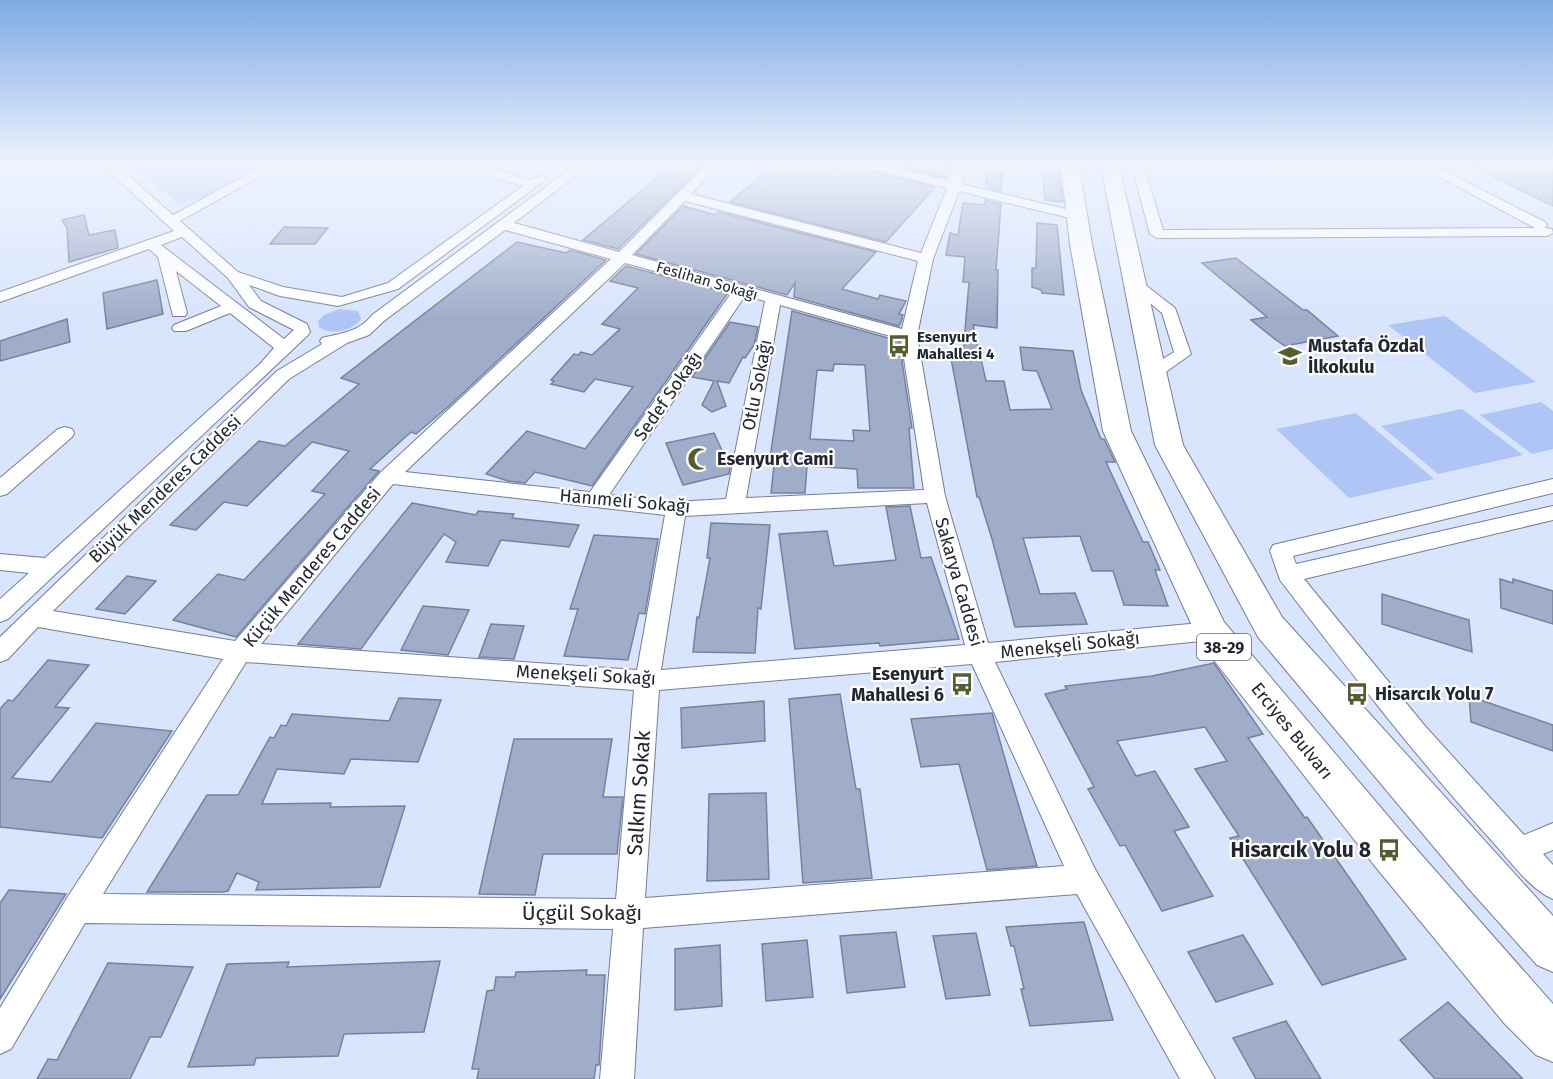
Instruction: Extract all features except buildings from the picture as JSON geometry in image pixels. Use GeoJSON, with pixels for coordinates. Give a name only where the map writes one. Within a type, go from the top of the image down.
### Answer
{"type":"FeatureCollection","features":[{"type":"Feature","properties":{"kind":"highway","name":"Erciyes Bulvarı"},"geometry":{"type":"LineString","coordinates":[[1078,216],[1081,244],[1117,431],[1211,631],[1389,850],[1521,1006],[1553,1038]]}},
{"type":"Feature","properties":{"kind":"highway","name":"38-29"},"geometry":{"type":"LineString","coordinates":[[1120,216],[1169,445],[1270,627],[1484,874],[1553,949]]}},
{"type":"Feature","properties":{"kind":"street"},"geometry":{"type":"LineString","coordinates":[[166,216],[233,275],[255,304],[313,339],[321,341],[341,339]]}},
{"type":"Feature","properties":{"kind":"street"},"geometry":{"type":"LineString","coordinates":[[171,221],[180,216]]}},
{"type":"Feature","properties":{"kind":"street"},"geometry":{"type":"LineString","coordinates":[[343,301],[393,286],[490,216]]}},
{"type":"Feature","properties":{"kind":"street"},"geometry":{"type":"LineString","coordinates":[[378,318],[515,216]]}},
{"type":"Feature","properties":{"kind":"street","name":"Küçük Menderes Caddesi"},"geometry":{"type":"LineString","coordinates":[[0,1038],[77,908],[240,652],[388,477],[623,256],[662,216]]}},
{"type":"Feature","properties":{"kind":"street"},"geometry":{"type":"LineString","coordinates":[[761,216],[926,259]]}},
{"type":"Feature","properties":{"kind":"street","name":"Sakarya Caddesi"},"geometry":{"type":"LineString","coordinates":[[942,216],[926,259],[909,336],[935,496],[979,654],[1085,879],[1198,1079]]}},
{"type":"Feature","properties":{"kind":"street"},"geometry":{"type":"LineString","coordinates":[[1152,216],[1157,234],[1548,231]]}},
{"type":"Feature","properties":{"kind":"street"},"geometry":{"type":"LineString","coordinates":[[1520,216],[1548,231]]}},
{"type":"Feature","properties":{"kind":"street","name":"Feslihan Sokağı"},"geometry":{"type":"LineString","coordinates":[[504,225],[909,336]]}},
{"type":"Feature","properties":{"kind":"street"},"geometry":{"type":"LineString","coordinates":[[0,297],[184,232]]}},
{"type":"Feature","properties":{"kind":"street"},"geometry":{"type":"LineString","coordinates":[[151,244],[284,347]]}},
{"type":"Feature","properties":{"kind":"street"},"geometry":{"type":"LineString","coordinates":[[165,254],[180,321],[232,307]]}},
{"type":"Feature","properties":{"kind":"street"},"geometry":{"type":"LineString","coordinates":[[233,275],[280,291],[372,304],[378,313],[378,318]]}},
{"type":"Feature","properties":{"kind":"street"},"geometry":{"type":"LineString","coordinates":[[1134,283],[1169,311],[1183,354],[1153,373]]}},
{"type":"Feature","properties":{"kind":"street","name":"Sedef Sokağı"},"geometry":{"type":"LineString","coordinates":[[595,500],[741,291]]}},
{"type":"Feature","properties":{"kind":"street","name":"Otlu Sokağı"},"geometry":{"type":"LineString","coordinates":[[735,505],[773,300]]}},
{"type":"Feature","properties":{"kind":"street","name":"Büyük Menderes Caddesi"},"geometry":{"type":"LineString","coordinates":[[0,613],[266,368],[301,330],[306,317],[312,312],[343,301]]}},
{"type":"Feature","properties":{"kind":"street","name":"Büyük Menderes Caddesi"},"geometry":{"type":"LineString","coordinates":[[0,652],[33,616],[283,375],[341,339],[361,333],[378,318]]}},
{"type":"Feature","properties":{"kind":"street"},"geometry":{"type":"LineString","coordinates":[[0,489],[65,433]]}},
{"type":"Feature","properties":{"kind":"street","name":"Hanımeli Sokağı"},"geometry":{"type":"LineString","coordinates":[[388,477],[676,509],[935,496]]}},
{"type":"Feature","properties":{"kind":"street"},"geometry":{"type":"LineString","coordinates":[[1553,486],[1281,551],[1288,574],[1380,690],[1478,807],[1553,885]]}},
{"type":"Feature","properties":{"kind":"street","name":"Salkım Sokak"},"geometry":{"type":"LineString","coordinates":[[617,1079],[647,681],[676,509]]}},
{"type":"Feature","properties":{"kind":"street"},"geometry":{"type":"LineString","coordinates":[[1288,574],[1553,513]]}},
{"type":"Feature","properties":{"kind":"street"},"geometry":{"type":"LineString","coordinates":[[0,562],[50,567]]}},
{"type":"Feature","properties":{"kind":"street","name":"Menekşeli Sokağı"},"geometry":{"type":"LineString","coordinates":[[33,616],[240,652],[647,681],[979,654],[1211,631]]}},
{"type":"Feature","properties":{"kind":"street"},"geometry":{"type":"LineString","coordinates":[[1519,851],[1553,836]]}},
{"type":"Feature","properties":{"kind":"street","name":"Üçgül Sokağı"},"geometry":{"type":"LineString","coordinates":[[77,908],[630,914],[1085,879]]}},
{"type":"Feature","properties":{"kind":"shaded area"},"geometry":{"type":"Polygon","coordinates":[[[339,309],[358,311],[361,319],[352,327],[342,331],[324,330],[319,327],[318,321],[324,315],[339,309]]]}},
{"type":"Feature","properties":{"kind":"shaded area"},"geometry":{"type":"Polygon","coordinates":[[[1445,316],[1536,382],[1475,393],[1388,325],[1445,316]]]}},
{"type":"Feature","properties":{"kind":"shaded area"},"geometry":{"type":"Polygon","coordinates":[[[1541,402],[1553,411],[1553,449],[1532,454],[1480,415],[1541,402]]]}},
{"type":"Feature","properties":{"kind":"shaded area"},"geometry":{"type":"Polygon","coordinates":[[[1462,409],[1523,455],[1438,474],[1381,426],[1462,409]]]}},
{"type":"Feature","properties":{"kind":"shaded area"},"geometry":{"type":"Polygon","coordinates":[[[1356,413],[1434,479],[1349,498],[1276,429],[1356,413]]]}},
{"type":"Feature","properties":{"kind":"place","name":"Esenyurt Mahallesi 4"},"geometry":{"type":"Point","coordinates":[899,346]}},
{"type":"Feature","properties":{"kind":"place","name":"Mustafa Özdal İlkokulu"},"geometry":{"type":"Point","coordinates":[1290,356]}},
{"type":"Feature","properties":{"kind":"place","name":"Esenyurt Cami"},"geometry":{"type":"Point","coordinates":[699,459]}},
{"type":"Feature","properties":{"kind":"place","name":"Esenyurt Mahallesi 6"},"geometry":{"type":"Point","coordinates":[962,684]}},
{"type":"Feature","properties":{"kind":"place","name":"Hisarcık Yolu 7"},"geometry":{"type":"Point","coordinates":[1357,694]}},
{"type":"Feature","properties":{"kind":"place","name":"Hisarcık Yolu 8"},"geometry":{"type":"Point","coordinates":[1389,850]}}]}
